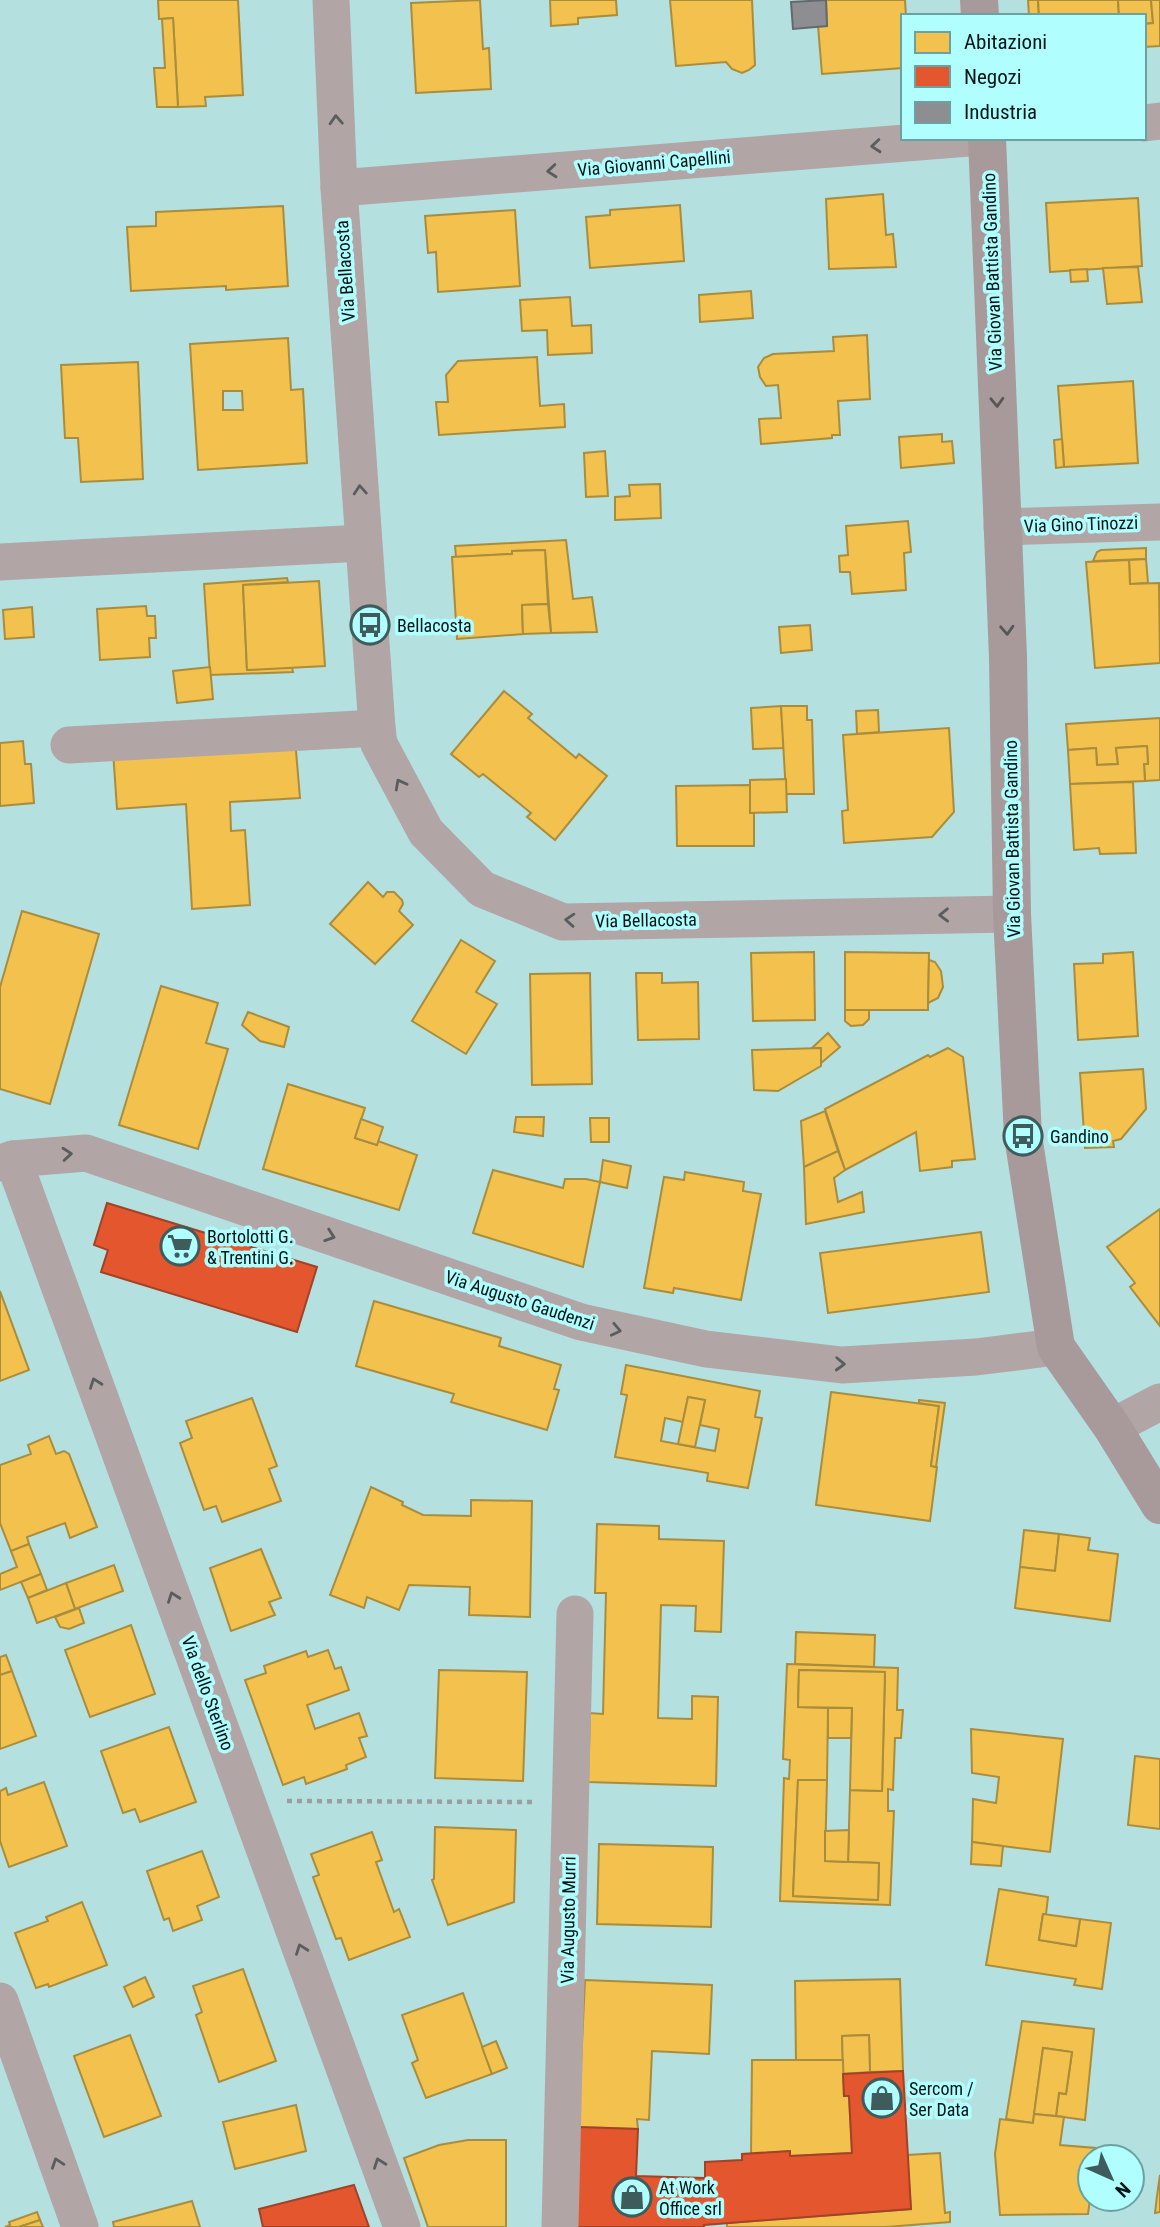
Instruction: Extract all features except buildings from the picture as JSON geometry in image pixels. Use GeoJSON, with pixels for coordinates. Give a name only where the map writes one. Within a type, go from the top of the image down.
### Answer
{"type":"FeatureCollection","features":[{"type":"Feature","properties":{"kind":"street","name":"Via Bellacosta"},"geometry":{"type":"LineString","coordinates":[[331,0],[340,188],[377,728],[379,744],[426,832],[482,888],[563,922],[1012,914]]}},
{"type":"Feature","properties":{"kind":"street","name":"Via Giovanni Capellini"},"geometry":{"type":"LineString","coordinates":[[340,188],[944,140]]}},
{"type":"Feature","properties":{"kind":"street","name":"Via Giovan Battista Gandino"},"geometry":{"type":"LineString","coordinates":[[987,140],[1008,657],[1012,914],[1023,1136],[1056,1348],[1112,1427],[1160,1506]]}},
{"type":"Feature","properties":{"kind":"street","name":"Via Gino Tinozzi"},"geometry":{"type":"LineString","coordinates":[[1002,527],[1160,522]]}},
{"type":"Feature","properties":{"kind":"street"},"geometry":{"type":"LineString","coordinates":[[0,562],[363,543]]}},
{"type":"Feature","properties":{"kind":"street"},"geometry":{"type":"LineString","coordinates":[[69,745],[377,728]]}},
{"type":"Feature","properties":{"kind":"street","name":"Via Augusto Gaudenzi"},"geometry":{"type":"LineString","coordinates":[[6,1161],[86,1153],[581,1322],[706,1349],[842,1365],[976,1357],[1056,1348]]}},
{"type":"Feature","properties":{"kind":"street","name":"Via dello Sterlino"},"geometry":{"type":"LineString","coordinates":[[6,1161],[247,1800],[402,2227]]}},
{"type":"Feature","properties":{"kind":"street"},"geometry":{"type":"LineString","coordinates":[[1112,1427],[1160,1402]]}},
{"type":"Feature","properties":{"kind":"street","name":"Via Augusto Murri"},"geometry":{"type":"LineString","coordinates":[[560,2227],[575,1614]]}},
{"type":"Feature","properties":{"kind":"street"},"geometry":{"type":"LineString","coordinates":[[0,2001],[80,2227]]}},
{"type":"Feature","properties":{"kind":"path"},"geometry":{"type":"LineString","coordinates":[[247,1800],[543,1802]]}},
{"type":"Feature","properties":{"kind":"place","name":"Bellacosta"},"geometry":{"type":"Point","coordinates":[370,625]}},
{"type":"Feature","properties":{"kind":"place","name":"Gandino"},"geometry":{"type":"Point","coordinates":[1023,1136]}},
{"type":"Feature","properties":{"kind":"place","name":"Bortolotti G. & Trentini G."},"geometry":{"type":"Point","coordinates":[180,1246]}},
{"type":"Feature","properties":{"kind":"place","name":"Sercom / Ser Data"},"geometry":{"type":"Point","coordinates":[882,2098]}},
{"type":"Feature","properties":{"kind":"place","name":"At Work Office srl"},"geometry":{"type":"Point","coordinates":[632,2197]}}]}
